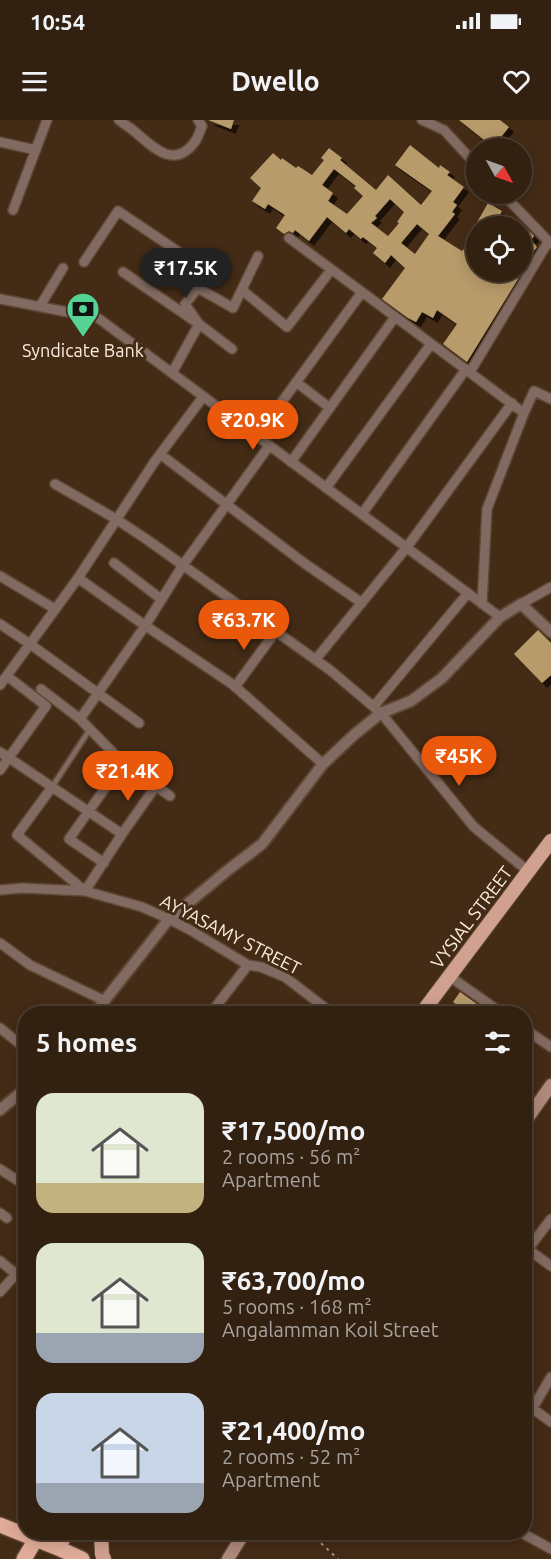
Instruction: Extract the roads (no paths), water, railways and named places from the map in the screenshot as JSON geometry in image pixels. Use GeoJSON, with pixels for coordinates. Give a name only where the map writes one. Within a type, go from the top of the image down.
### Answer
{"type":"FeatureCollection","features":[{"type":"Feature","properties":{"kind":"highway"},"geometry":{"type":"LineString","coordinates":[[0,1525],[18,1532]]}},
{"type":"Feature","properties":{"kind":"highway"},"geometry":{"type":"LineString","coordinates":[[24,1559],[35,1540]]}},
{"type":"Feature","properties":{"kind":"highway"},"geometry":{"type":"LineString","coordinates":[[38,1540],[82,1559]]}},
{"type":"Feature","properties":{"kind":"main road","name":"VYSIAL STREET"},"geometry":{"type":"LineString","coordinates":[[427,1006],[551,841]]}},
{"type":"Feature","properties":{"kind":"main road"},"geometry":{"type":"LineString","coordinates":[[532,1112],[551,1085]]}},
{"type":"Feature","properties":{"kind":"main road"},"geometry":{"type":"LineString","coordinates":[[58,1548],[63,1540]]}},
{"type":"Feature","properties":{"kind":"main road"},"geometry":{"type":"LineString","coordinates":[[101,1540],[104,1559]]}},
{"type":"Feature","properties":{"kind":"main road"},"geometry":{"type":"LineString","coordinates":[[228,1559],[240,1540]]}},
{"type":"Feature","properties":{"kind":"street"},"geometry":{"type":"LineString","coordinates":[[13,210],[47,120]]}},
{"type":"Feature","properties":{"kind":"street"},"geometry":{"type":"LineString","coordinates":[[119,120],[153,149],[168,155],[184,153],[195,142],[202,126],[198,120]]}},
{"type":"Feature","properties":{"kind":"street"},"geometry":{"type":"LineString","coordinates":[[422,120],[444,130],[466,154]]}},
{"type":"Feature","properties":{"kind":"street"},"geometry":{"type":"LineString","coordinates":[[0,142],[36,150]]}},
{"type":"Feature","properties":{"kind":"street"},"geometry":{"type":"LineString","coordinates":[[362,514],[468,371],[550,243],[513,204]]}},
{"type":"Feature","properties":{"kind":"street"},"geometry":{"type":"LineString","coordinates":[[84,262],[118,211],[207,271],[198,288],[185,304],[199,324]]}},
{"type":"Feature","properties":{"kind":"street"},"geometry":{"type":"LineString","coordinates":[[289,238],[524,413]]}},
{"type":"Feature","properties":{"kind":"street"},"geometry":{"type":"LineString","coordinates":[[198,288],[233,308],[258,256]]}},
{"type":"Feature","properties":{"kind":"street"},"geometry":{"type":"LineString","coordinates":[[40,306],[63,268]]}},
{"type":"Feature","properties":{"kind":"street"},"geometry":{"type":"LineString","coordinates":[[242,290],[287,327],[331,270]]}},
{"type":"Feature","properties":{"kind":"street"},"geometry":{"type":"LineString","coordinates":[[123,272],[232,349]]}},
{"type":"Feature","properties":{"kind":"street"},"geometry":{"type":"LineString","coordinates":[[257,436],[362,292]]}},
{"type":"Feature","properties":{"kind":"street"},"geometry":{"type":"LineString","coordinates":[[0,298],[98,318],[500,617]]}},
{"type":"Feature","properties":{"kind":"street"},"geometry":{"type":"LineString","coordinates":[[291,462],[395,317]]}},
{"type":"Feature","properties":{"kind":"street"},"geometry":{"type":"LineString","coordinates":[[172,373],[199,324]]}},
{"type":"Feature","properties":{"kind":"street"},"geometry":{"type":"LineString","coordinates":[[326,488],[431,344]]}},
{"type":"Feature","properties":{"kind":"street"},"geometry":{"type":"LineString","coordinates":[[296,382],[330,408]]}},
{"type":"Feature","properties":{"kind":"street"},"geometry":{"type":"LineString","coordinates":[[482,604],[487,509],[534,392],[551,399]]}},
{"type":"Feature","properties":{"kind":"street"},"geometry":{"type":"LineString","coordinates":[[0,685],[78,578],[160,454],[203,397]]}},
{"type":"Feature","properties":{"kind":"street"},"geometry":{"type":"LineString","coordinates":[[315,659],[407,547],[512,404]]}},
{"type":"Feature","properties":{"kind":"street"},"geometry":{"type":"LineString","coordinates":[[80,719],[145,626],[183,565],[270,446]]}},
{"type":"Feature","properties":{"kind":"street"},"geometry":{"type":"LineString","coordinates":[[160,454],[304,563],[362,603]]}},
{"type":"Feature","properties":{"kind":"street"},"geometry":{"type":"LineString","coordinates":[[55,484],[116,519],[183,565],[315,659],[377,709],[474,827],[528,871]]}},
{"type":"Feature","properties":{"kind":"street"},"geometry":{"type":"LineString","coordinates":[[114,563],[161,599]]}},
{"type":"Feature","properties":{"kind":"street"},"geometry":{"type":"LineString","coordinates":[[0,576],[55,609]]}},
{"type":"Feature","properties":{"kind":"street"},"geometry":{"type":"LineString","coordinates":[[78,578],[235,687],[323,764]]}},
{"type":"Feature","properties":{"kind":"street"},"geometry":{"type":"LineString","coordinates":[[377,709],[411,701],[442,678],[500,617],[551,587]]}},
{"type":"Feature","properties":{"kind":"street"},"geometry":{"type":"LineString","coordinates":[[101,1006],[169,919],[262,844],[323,764],[355,734],[377,709],[468,593]]}},
{"type":"Feature","properties":{"kind":"street"},"geometry":{"type":"LineString","coordinates":[[521,604],[551,632]]}},
{"type":"Feature","properties":{"kind":"street"},"geometry":{"type":"LineString","coordinates":[[0,624],[139,723]]}},
{"type":"Feature","properties":{"kind":"street"},"geometry":{"type":"LineString","coordinates":[[235,687],[276,631]]}},
{"type":"Feature","properties":{"kind":"street"},"geometry":{"type":"LineString","coordinates":[[0,770],[4,755],[46,706],[7,676]]}},
{"type":"Feature","properties":{"kind":"street"},"geometry":{"type":"LineString","coordinates":[[41,689],[80,719],[123,763],[170,796]]}},
{"type":"Feature","properties":{"kind":"street"},"geometry":{"type":"LineString","coordinates":[[4,755],[122,834]]}},
{"type":"Feature","properties":{"kind":"street"},"geometry":{"type":"LineString","coordinates":[[104,863],[69,839],[123,763]]}},
{"type":"Feature","properties":{"kind":"street"},"geometry":{"type":"LineString","coordinates":[[52,787],[17,836],[85,891],[156,786]]}},
{"type":"Feature","properties":{"kind":"street","name":"AYYASAMY STREET"},"geometry":{"type":"LineString","coordinates":[[1,888],[85,891],[142,908],[192,931],[248,965],[261,967],[285,977],[323,1006]]}},
{"type":"Feature","properties":{"kind":"street"},"geometry":{"type":"LineString","coordinates":[[0,943],[30,964],[105,1001]]}},
{"type":"Feature","properties":{"kind":"street"},"geometry":{"type":"LineString","coordinates":[[216,1006],[248,965]]}},
{"type":"Feature","properties":{"kind":"street"},"geometry":{"type":"LineString","coordinates":[[449,976],[492,1006]]}},
{"type":"Feature","properties":{"kind":"street"},"geometry":{"type":"LineString","coordinates":[[0,1028],[18,1043]]}},
{"type":"Feature","properties":{"kind":"street"},"geometry":{"type":"LineString","coordinates":[[532,1034],[551,1047]]}},
{"type":"Feature","properties":{"kind":"street"},"geometry":{"type":"LineString","coordinates":[[0,1110],[18,1095]]}},
{"type":"Feature","properties":{"kind":"street"},"geometry":{"type":"LineString","coordinates":[[0,1169],[18,1181]]}},
{"type":"Feature","properties":{"kind":"street"},"geometry":{"type":"LineString","coordinates":[[532,1242],[551,1219]]}},
{"type":"Feature","properties":{"kind":"street"},"geometry":{"type":"LineString","coordinates":[[532,1252],[551,1266]]}},
{"type":"Feature","properties":{"kind":"street"},"geometry":{"type":"LineString","coordinates":[[0,1261],[16,1274],[0,1292]]}},
{"type":"Feature","properties":{"kind":"street"},"geometry":{"type":"LineString","coordinates":[[551,1377],[533,1409],[551,1422]]}},
{"type":"Feature","properties":{"kind":"street"},"geometry":{"type":"LineString","coordinates":[[532,1539],[551,1549]]}},
{"type":"Feature","properties":{"kind":"lane"},"geometry":{"type":"LineString","coordinates":[[52,787],[90,729]]}},
{"type":"Feature","properties":{"kind":"place","name":"Syndicate Bank"},"geometry":{"type":"Point","coordinates":[83,338]}}]}
